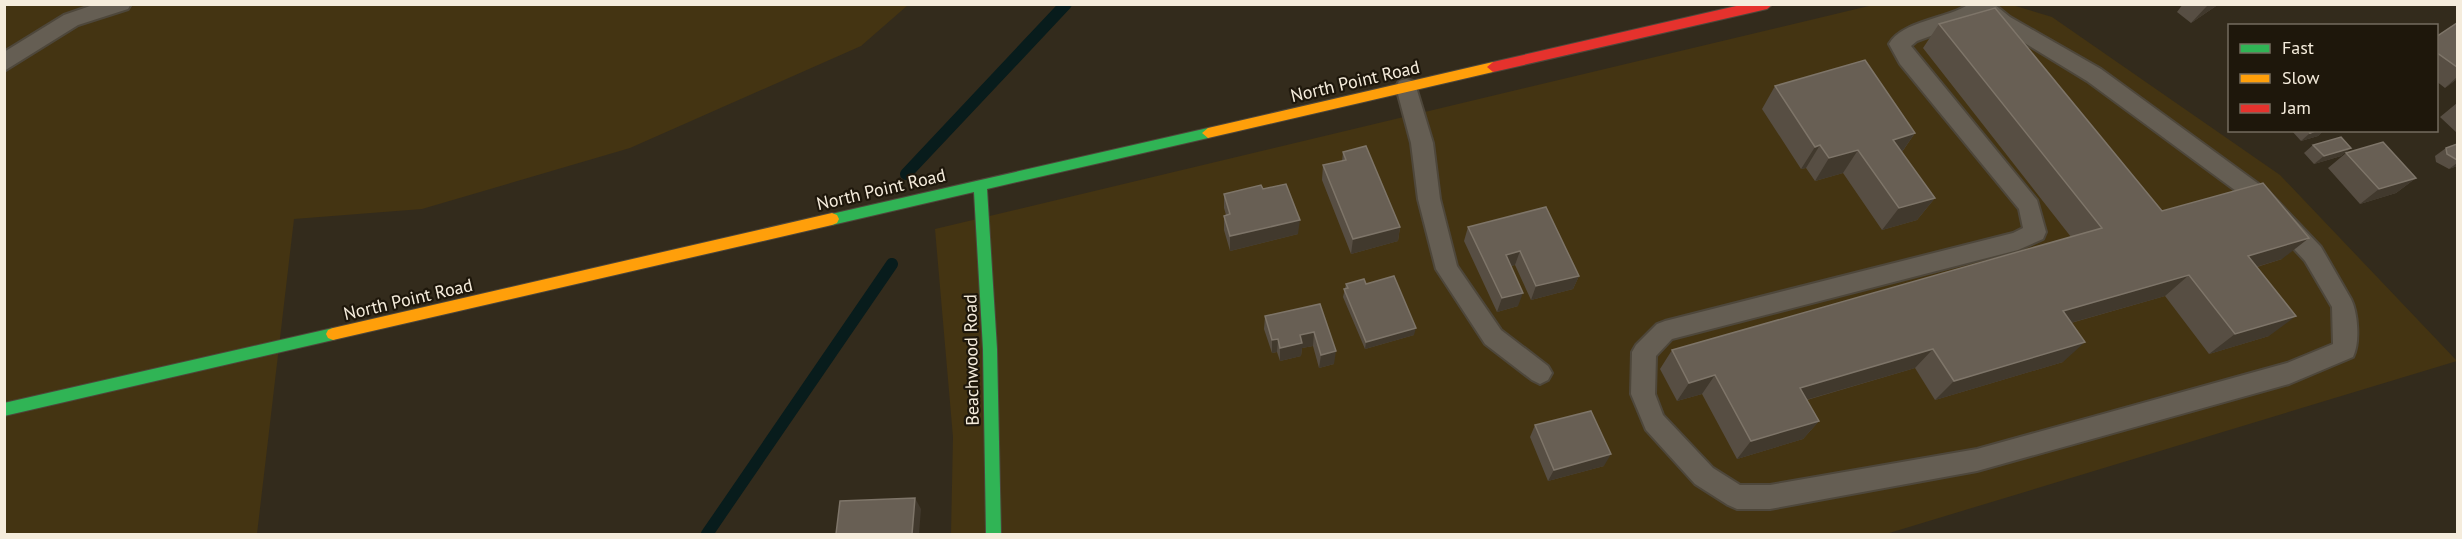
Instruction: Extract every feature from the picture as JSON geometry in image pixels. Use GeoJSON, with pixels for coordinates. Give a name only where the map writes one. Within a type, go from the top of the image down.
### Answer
{"type":"FeatureCollection","features":[{"type":"Feature","properties":{"kind":"street"},"geometry":{"type":"LineString","coordinates":[[1710,4],[1719,16]]}},
{"type":"Feature","properties":{"kind":"street","name":"North Point Road"},"geometry":{"type":"LineString","coordinates":[[4,410],[1767,4]]}},
{"type":"Feature","properties":{"kind":"street","name":"Beachwood Road"},"geometry":{"type":"LineString","coordinates":[[980,185],[989,337],[993,534]]}},
{"type":"Feature","properties":{"kind":"lane"},"geometry":{"type":"LineString","coordinates":[[4,63],[71,20],[121,4]]}},
{"type":"Feature","properties":{"kind":"lane"},"geometry":{"type":"LineString","coordinates":[[1982,6],[2003,22],[2094,75],[2259,196],[2313,254],[2343,306],[2344,350],[2289,373],[1977,460],[1770,497],[1737,497],[1704,476],[1654,422],[1643,394],[1644,352],[1665,331],[2019,241],[2035,232],[2029,206],[1899,44],[1910,36],[1982,6]]}},
{"type":"Feature","properties":{"kind":"lane"},"geometry":{"type":"LineString","coordinates":[[1406,87],[1422,143],[1429,200],[1447,269],[1493,336],[1540,374]]}},
{"type":"Feature","properties":{"kind":"shaded area"},"geometry":{"type":"Polygon","coordinates":[[[4,5],[908,5],[861,46],[630,148],[422,209],[294,219],[257,534],[5,534],[4,5]]]}},
{"type":"Feature","properties":{"kind":"shaded area"},"geometry":{"type":"Polygon","coordinates":[[[1873,5],[2012,5],[2052,17],[2280,175],[2457,361],[1886,534],[951,534],[953,437],[935,229],[1873,5]]]}},
{"type":"Feature","properties":{"kind":"building"},"geometry":{"type":"Polygon","coordinates":[[[1995,8],[2162,211],[2263,183],[2309,238],[2248,256],[2296,316],[2235,334],[2189,275],[2063,311],[2085,342],[1954,381],[1933,349],[1800,388],[1819,421],[1751,441],[1715,375],[1689,383],[1672,350],[2102,228],[1939,24],[1995,8]]]}},
{"type":"Feature","properties":{"kind":"building"},"geometry":{"type":"Polygon","coordinates":[[[2457,23],[2457,67],[2438,53],[2438,36],[2457,23]]]}},
{"type":"Feature","properties":{"kind":"building"},"geometry":{"type":"Polygon","coordinates":[[[1865,60],[1915,133],[1893,140],[1935,198],[1899,208],[1858,150],[1829,158],[1820,145],[1815,147],[1775,86],[1865,60]]]}},
{"type":"Feature","properties":{"kind":"building"},"geometry":{"type":"Polygon","coordinates":[[[2341,137],[2351,148],[2324,156],[2313,145],[2341,137]]]}},
{"type":"Feature","properties":{"kind":"building"},"geometry":{"type":"Polygon","coordinates":[[[2383,142],[2416,178],[2379,189],[2346,153],[2383,142]]]}},
{"type":"Feature","properties":{"kind":"building"},"geometry":{"type":"Polygon","coordinates":[[[2457,144],[2457,160],[2447,154],[2446,148],[2457,144]]]}},
{"type":"Feature","properties":{"kind":"building"},"geometry":{"type":"Polygon","coordinates":[[[1366,146],[1400,227],[1353,239],[1323,165],[1346,160],[1343,152],[1366,146]]]}},
{"type":"Feature","properties":{"kind":"building"},"geometry":{"type":"Polygon","coordinates":[[[1286,184],[1300,220],[1230,236],[1224,216],[1230,214],[1224,194],[1261,185],[1263,189],[1286,184]]]}},
{"type":"Feature","properties":{"kind":"building"},"geometry":{"type":"Polygon","coordinates":[[[1546,207],[1579,276],[1536,286],[1520,251],[1506,255],[1523,293],[1502,298],[1468,227],[1546,207]]]}},
{"type":"Feature","properties":{"kind":"building"},"geometry":{"type":"Polygon","coordinates":[[[1394,276],[1416,328],[1366,342],[1344,289],[1348,288],[1346,284],[1364,279],[1366,284],[1394,276]]]}},
{"type":"Feature","properties":{"kind":"building"},"geometry":{"type":"Polygon","coordinates":[[[1320,304],[1336,351],[1321,355],[1314,332],[1300,335],[1302,343],[1280,348],[1278,339],[1272,340],[1265,316],[1320,304]]]}},
{"type":"Feature","properties":{"kind":"building"},"geometry":{"type":"Polygon","coordinates":[[[1591,411],[1611,454],[1554,470],[1535,425],[1591,411]]]}},
{"type":"Feature","properties":{"kind":"building"},"geometry":{"type":"Polygon","coordinates":[[[915,498],[912,534],[836,534],[840,501],[915,498]]]}},
{"type":"Feature","properties":{"kind":"waterway"},"geometry":{"type":"LineString","coordinates":[[906,174],[1066,4]]}},
{"type":"Feature","properties":{"kind":"waterway"},"geometry":{"type":"LineString","coordinates":[[707,534],[892,264]]}},
{"type":"Feature","properties":{"kind":"traffic: fast"},"geometry":{"type":"LineString","coordinates":[[832,219],[1208,133]]}},
{"type":"Feature","properties":{"kind":"traffic: fast"},"geometry":{"type":"LineString","coordinates":[[980,185],[990,349],[993,534]]}},
{"type":"Feature","properties":{"kind":"traffic: fast"},"geometry":{"type":"LineString","coordinates":[[4,410],[333,334]]}},
{"type":"Feature","properties":{"kind":"traffic: slow"},"geometry":{"type":"LineString","coordinates":[[1208,133],[1493,67]]}},
{"type":"Feature","properties":{"kind":"traffic: slow"},"geometry":{"type":"LineString","coordinates":[[333,334],[832,219]]}},
{"type":"Feature","properties":{"kind":"traffic: jam"},"geometry":{"type":"LineString","coordinates":[[1493,67],[1767,4]]}}]}
